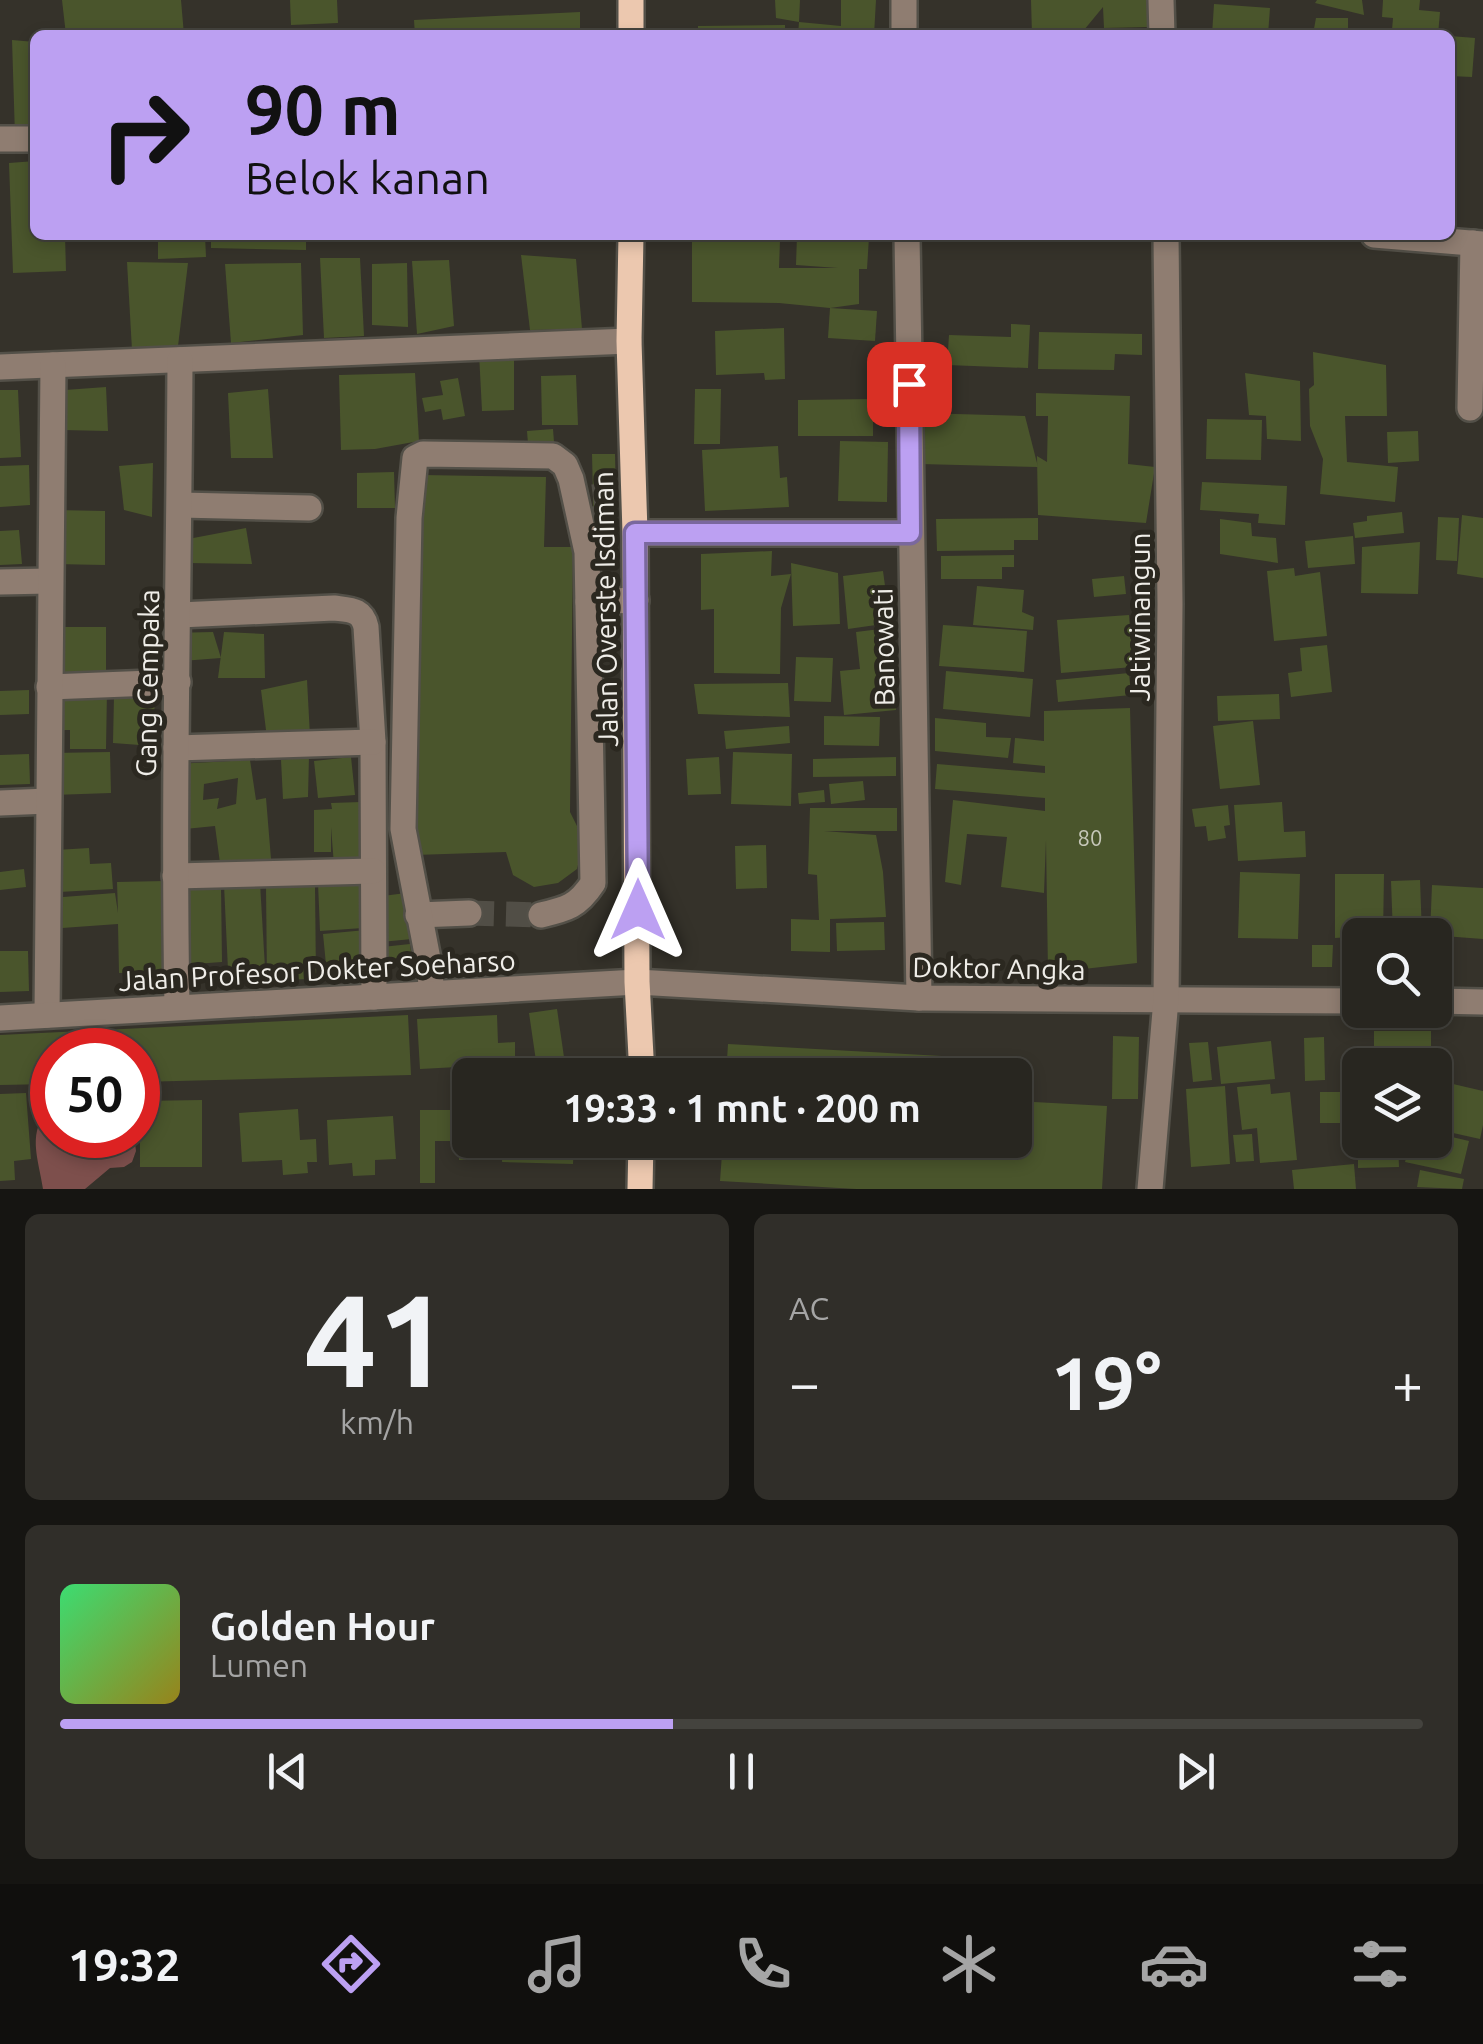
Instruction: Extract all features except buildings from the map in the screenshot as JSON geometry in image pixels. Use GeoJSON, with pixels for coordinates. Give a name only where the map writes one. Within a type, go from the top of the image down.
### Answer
{"type":"FeatureCollection","features":[{"type":"Feature","properties":{"kind":"main road"},"geometry":{"type":"LineString","coordinates":[[630,0],[631,30]]}},
{"type":"Feature","properties":{"kind":"main road","name":"Jalan Overste Isdiman"},"geometry":{"type":"LineString","coordinates":[[630,240],[628,341],[609,510],[636,600],[637,982],[641,1058]]}},
{"type":"Feature","properties":{"kind":"main road"},"geometry":{"type":"LineString","coordinates":[[640,1189],[641,1158]]}},
{"type":"Feature","properties":{"kind":"street"},"geometry":{"type":"LineString","coordinates":[[904,0],[904,30]]}},
{"type":"Feature","properties":{"kind":"street"},"geometry":{"type":"LineString","coordinates":[[1161,0],[1162,30]]}},
{"type":"Feature","properties":{"kind":"street"},"geometry":{"type":"LineString","coordinates":[[0,139],[30,139]]}},
{"type":"Feature","properties":{"kind":"street","name":"Banowati"},"geometry":{"type":"LineString","coordinates":[[907,240],[919,998]]}},
{"type":"Feature","properties":{"kind":"street","name":"Jatiwinangun"},"geometry":{"type":"LineString","coordinates":[[1150,1189],[1166,999],[1170,624],[1166,240]]}},
{"type":"Feature","properties":{"kind":"street"},"geometry":{"type":"LineString","coordinates":[[1439,240],[1478,243],[1470,408]]}},
{"type":"Feature","properties":{"kind":"street"},"geometry":{"type":"LineString","coordinates":[[0,367],[628,341]]}},
{"type":"Feature","properties":{"kind":"street","name":"Gang Cempaka"},"geometry":{"type":"LineString","coordinates":[[178,1007],[175,876],[180,360]]}},
{"type":"Feature","properties":{"kind":"street"},"geometry":{"type":"LineString","coordinates":[[47,1015],[53,365]]}},
{"type":"Feature","properties":{"kind":"street"},"geometry":{"type":"LineString","coordinates":[[432,992],[403,829],[409,518],[415,458],[423,454],[553,456],[609,510],[910,533]]}},
{"type":"Feature","properties":{"kind":"street"},"geometry":{"type":"LineString","coordinates":[[180,506],[309,508]]}},
{"type":"Feature","properties":{"kind":"street"},"geometry":{"type":"LineString","coordinates":[[541,914],[565,910],[582,899],[593,883],[587,552],[609,510]]}},
{"type":"Feature","properties":{"kind":"street"},"geometry":{"type":"LineString","coordinates":[[0,582],[50,581]]}},
{"type":"Feature","properties":{"kind":"street"},"geometry":{"type":"LineString","coordinates":[[588,602],[636,600]]}},
{"type":"Feature","properties":{"kind":"street"},"geometry":{"type":"LineString","coordinates":[[179,615],[334,608],[356,610],[364,617],[373,742],[374,997]]}},
{"type":"Feature","properties":{"kind":"street"},"geometry":{"type":"LineString","coordinates":[[49,687],[178,682]]}},
{"type":"Feature","properties":{"kind":"street"},"geometry":{"type":"LineString","coordinates":[[176,748],[373,742]]}},
{"type":"Feature","properties":{"kind":"street"},"geometry":{"type":"LineString","coordinates":[[0,803],[48,801]]}},
{"type":"Feature","properties":{"kind":"street"},"geometry":{"type":"LineString","coordinates":[[175,876],[373,870]]}},
{"type":"Feature","properties":{"kind":"street"},"geometry":{"type":"LineString","coordinates":[[418,915],[469,913]]}},
{"type":"Feature","properties":{"kind":"street","name":"Doktor Angka"},"geometry":{"type":"LineString","coordinates":[[637,982],[919,998],[1342,1000]]}},
{"type":"Feature","properties":{"kind":"street","name":"Jalan Profesor Dokter Soeharso"},"geometry":{"type":"LineString","coordinates":[[0,1018],[637,982]]}},
{"type":"Feature","properties":{"kind":"street"},"geometry":{"type":"LineString","coordinates":[[1452,1001],[1483,1002]]}},
{"type":"Feature","properties":{"kind":"shaded area"},"geometry":{"type":"Polygon","coordinates":[[[37,1158],[133,1158],[124,1167],[110,1168],[85,1189],[43,1189],[37,1158]]]}},
{"type":"Feature","properties":{"kind":"tunnel"},"geometry":{"type":"LineString","coordinates":[[593,497],[616,494]]}},
{"type":"Feature","properties":{"kind":"tunnel"},"geometry":{"type":"LineString","coordinates":[[593,519],[617,516]]}},
{"type":"Feature","properties":{"kind":"tunnel"},"geometry":{"type":"LineString","coordinates":[[469,913],[541,915]]}},
{"type":"Feature","properties":{"kind":"route"},"geometry":{"type":"LineString","coordinates":[[638,910],[635,533],[910,533],[909,384]]}}]}
